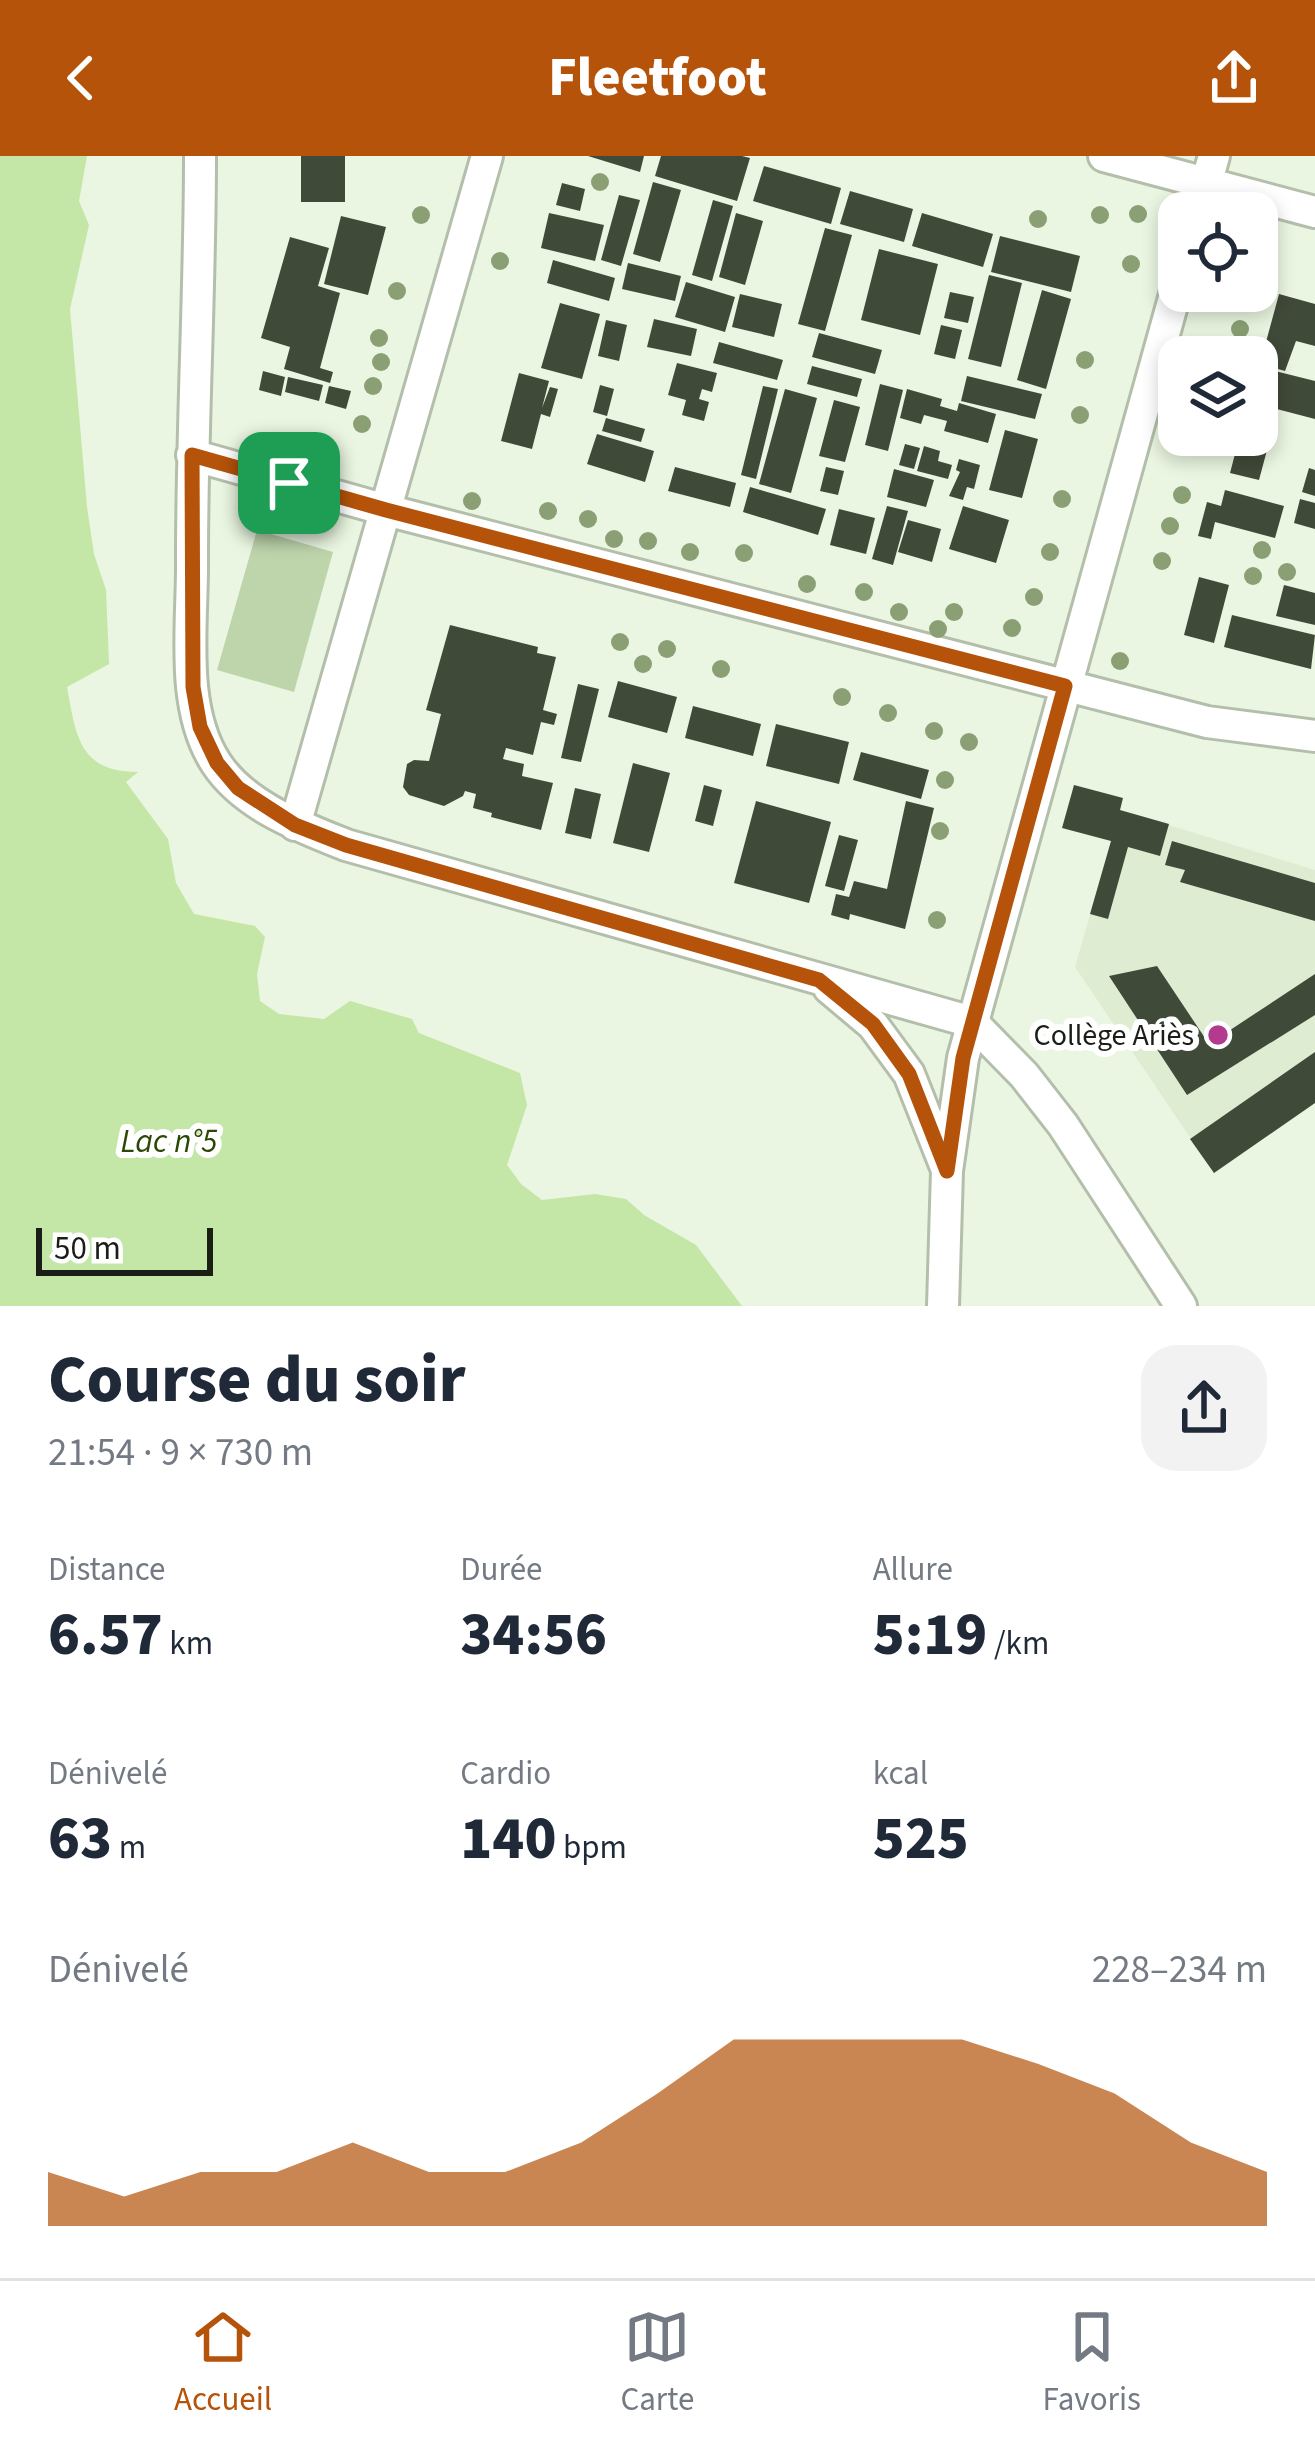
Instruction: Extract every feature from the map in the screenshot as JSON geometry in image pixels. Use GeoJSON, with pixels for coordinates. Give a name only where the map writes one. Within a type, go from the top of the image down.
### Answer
{"type":"FeatureCollection","features":[{"type":"Feature","properties":{"kind":"street"},"geometry":{"type":"LineString","coordinates":[[200,156],[192,455],[193,687],[200,727],[217,763],[238,788],[295,825],[346,845],[973,1022],[1064,1125],[1180,1306]]}},
{"type":"Feature","properties":{"kind":"street"},"geometry":{"type":"LineString","coordinates":[[295,825],[487,156]]}},
{"type":"Feature","properties":{"kind":"street"},"geometry":{"type":"LineString","coordinates":[[1105,156],[1315,212]]}},
{"type":"Feature","properties":{"kind":"street"},"geometry":{"type":"LineString","coordinates":[[943,1306],[947,1171],[963,1058],[1170,312]]}},
{"type":"Feature","properties":{"kind":"street"},"geometry":{"type":"LineString","coordinates":[[192,455],[386,510],[1207,722],[1315,736]]}},
{"type":"Feature","properties":{"kind":"street"},"geometry":{"type":"LineString","coordinates":[[819,980],[873,1024],[909,1074],[947,1171]]}},
{"type":"Feature","properties":{"kind":"shaded area"},"geometry":{"type":"Polygon","coordinates":[[[257,530],[333,552],[294,692],[217,670],[257,530]]]}},
{"type":"Feature","properties":{"kind":"shaded area","name":"Collège Ariès"},"geometry":{"type":"Polygon","coordinates":[[[1120,810],[1315,870],[1315,1103],[1214,1173],[1075,967],[1120,810]]]}},
{"type":"Feature","properties":{"kind":"water","name":"Lac n°5"},"geometry":{"type":"Polygon","coordinates":[[[0,156],[87,156],[79,201],[89,225],[70,309],[87,507],[94,554],[106,590],[109,664],[67,687],[84,748],[103,766],[138,772],[126,782],[168,839],[176,883],[194,914],[255,926],[265,937],[257,974],[260,1001],[279,1014],[324,1019],[350,1001],[412,1019],[419,1033],[520,1073],[527,1105],[507,1165],[521,1184],[542,1200],[595,1194],[626,1199],[696,1245],[742,1306],[0,1306],[0,156]]]}},
{"type":"Feature","properties":{"kind":"building"},"geometry":{"type":"Polygon","coordinates":[[[301,156],[345,156],[345,202],[301,202],[301,156]]]}},
{"type":"Feature","properties":{"kind":"building"},"geometry":{"type":"Polygon","coordinates":[[[588,156],[644,156],[640,172],[588,156]]]}},
{"type":"Feature","properties":{"kind":"building"},"geometry":{"type":"Polygon","coordinates":[[[661,156],[750,158],[737,201],[655,176],[661,156]]]}},
{"type":"Feature","properties":{"kind":"building"},"geometry":{"type":"Polygon","coordinates":[[[764,166],[841,188],[831,224],[753,201],[764,166]]]}},
{"type":"Feature","properties":{"kind":"building"},"geometry":{"type":"Polygon","coordinates":[[[653,182],[681,190],[660,262],[633,254],[653,182]]]}},
{"type":"Feature","properties":{"kind":"building"},"geometry":{"type":"Polygon","coordinates":[[[562,183],[585,189],[580,211],[556,205],[562,183]]]}},
{"type":"Feature","properties":{"kind":"building"},"geometry":{"type":"Polygon","coordinates":[[[850,191],[913,209],[904,242],[840,224],[850,191]]]}},
{"type":"Feature","properties":{"kind":"building"},"geometry":{"type":"Polygon","coordinates":[[[619,195],[640,200],[621,266],[601,260],[619,195]]]}},
{"type":"Feature","properties":{"kind":"building"},"geometry":{"type":"Polygon","coordinates":[[[713,200],[733,206],[712,281],[692,275],[713,200]]]}},
{"type":"Feature","properties":{"kind":"building"},"geometry":{"type":"Polygon","coordinates":[[[549,213],[604,225],[595,261],[541,248],[549,213]]]}},
{"type":"Feature","properties":{"kind":"building"},"geometry":{"type":"Polygon","coordinates":[[[736,213],[763,221],[745,285],[719,277],[736,213]]]}},
{"type":"Feature","properties":{"kind":"building"},"geometry":{"type":"Polygon","coordinates":[[[922,213],[993,234],[983,267],[912,246],[922,213]]]}},
{"type":"Feature","properties":{"kind":"building"},"geometry":{"type":"Polygon","coordinates":[[[341,216],[386,227],[368,295],[324,284],[341,216]]]}},
{"type":"Feature","properties":{"kind":"building"},"geometry":{"type":"Polygon","coordinates":[[[825,228],[852,235],[825,331],[798,324],[825,228]]]}},
{"type":"Feature","properties":{"kind":"building"},"geometry":{"type":"Polygon","coordinates":[[[1000,236],[1080,256],[1071,292],[991,272],[1000,236]]]}},
{"type":"Feature","properties":{"kind":"building"},"geometry":{"type":"Polygon","coordinates":[[[290,237],[329,248],[318,286],[340,293],[320,368],[333,372],[330,383],[284,369],[290,347],[261,338],[290,237]]]}},
{"type":"Feature","properties":{"kind":"building"},"geometry":{"type":"Polygon","coordinates":[[[879,249],[938,264],[920,335],[861,320],[879,249]]]}},
{"type":"Feature","properties":{"kind":"building"},"geometry":{"type":"Polygon","coordinates":[[[553,260],[615,278],[609,301],[547,283],[553,260]]]}},
{"type":"Feature","properties":{"kind":"building"},"geometry":{"type":"Polygon","coordinates":[[[628,263],[681,276],[675,301],[622,289],[628,263]]]}},
{"type":"Feature","properties":{"kind":"building"},"geometry":{"type":"Polygon","coordinates":[[[989,275],[1022,283],[1001,367],[968,359],[989,275]]]}},
{"type":"Feature","properties":{"kind":"building"},"geometry":{"type":"Polygon","coordinates":[[[686,282],[735,297],[725,332],[675,317],[686,282]]]}},
{"type":"Feature","properties":{"kind":"building"},"geometry":{"type":"Polygon","coordinates":[[[1042,290],[1071,299],[1046,389],[1017,380],[1042,290]]]}},
{"type":"Feature","properties":{"kind":"building"},"geometry":{"type":"Polygon","coordinates":[[[950,292],[974,297],[968,323],[944,318],[950,292]]]}},
{"type":"Feature","properties":{"kind":"building"},"geometry":{"type":"Polygon","coordinates":[[[740,294],[782,304],[774,337],[732,327],[740,294]]]}},
{"type":"Feature","properties":{"kind":"building"},"geometry":{"type":"Polygon","coordinates":[[[1279,294],[1315,304],[1315,346],[1296,341],[1285,371],[1278,369],[1278,336],[1268,336],[1278,312],[1279,294]]]}},
{"type":"Feature","properties":{"kind":"building"},"geometry":{"type":"Polygon","coordinates":[[[560,303],[600,314],[582,379],[541,368],[560,303]]]}},
{"type":"Feature","properties":{"kind":"building"},"geometry":{"type":"Polygon","coordinates":[[[654,319],[697,329],[691,356],[647,347],[654,319]]]}},
{"type":"Feature","properties":{"kind":"building"},"geometry":{"type":"Polygon","coordinates":[[[606,320],[627,325],[619,361],[598,356],[606,320]]]}},
{"type":"Feature","properties":{"kind":"building"},"geometry":{"type":"Polygon","coordinates":[[[941,325],[962,330],[955,359],[934,354],[941,325]]]}},
{"type":"Feature","properties":{"kind":"building"},"geometry":{"type":"Polygon","coordinates":[[[819,333],[882,350],[875,374],[812,357],[819,333]]]}},
{"type":"Feature","properties":{"kind":"building"},"geometry":{"type":"Polygon","coordinates":[[[719,342],[783,360],[777,380],[713,363],[719,342]]]}},
{"type":"Feature","properties":{"kind":"building"},"geometry":{"type":"Polygon","coordinates":[[[677,363],[717,373],[712,392],[702,389],[699,399],[709,402],[704,421],[682,415],[686,400],[668,395],[677,363]]]}},
{"type":"Feature","properties":{"kind":"building"},"geometry":{"type":"Polygon","coordinates":[[[812,366],[862,379],[857,397],[807,384],[812,366]]]}},
{"type":"Feature","properties":{"kind":"building"},"geometry":{"type":"Polygon","coordinates":[[[263,371],[285,377],[281,396],[259,390],[263,371]]]}},
{"type":"Feature","properties":{"kind":"building"},"geometry":{"type":"Polygon","coordinates":[[[1278,372],[1315,381],[1315,419],[1278,409],[1278,372]]]}},
{"type":"Feature","properties":{"kind":"building"},"geometry":{"type":"Polygon","coordinates":[[[519,373],[549,381],[542,408],[550,387],[558,389],[550,417],[541,414],[532,449],[501,441],[519,373]]]}},
{"type":"Feature","properties":{"kind":"building"},"geometry":{"type":"Polygon","coordinates":[[[967,376],[1042,394],[1035,419],[961,401],[967,376]]]}},
{"type":"Feature","properties":{"kind":"building"},"geometry":{"type":"Polygon","coordinates":[[[288,377],[323,385],[319,401],[285,392],[288,377]]]}},
{"type":"Feature","properties":{"kind":"building"},"geometry":{"type":"Polygon","coordinates":[[[880,384],[903,390],[888,451],[865,445],[880,384]]]}},
{"type":"Feature","properties":{"kind":"building"},"geometry":{"type":"Polygon","coordinates":[[[600,385],[614,389],[607,416],[593,412],[600,385]]]}},
{"type":"Feature","properties":{"kind":"building"},"geometry":{"type":"Polygon","coordinates":[[[329,386],[351,391],[346,409],[325,403],[329,386]]]}},
{"type":"Feature","properties":{"kind":"building"},"geometry":{"type":"Polygon","coordinates":[[[763,386],[778,389],[756,479],[741,475],[763,386]]]}},
{"type":"Feature","properties":{"kind":"building"},"geometry":{"type":"Polygon","coordinates":[[[785,389],[817,398],[791,493],[759,484],[785,389]]]}},
{"type":"Feature","properties":{"kind":"building"},"geometry":{"type":"Polygon","coordinates":[[[907,389],[942,399],[940,406],[957,411],[959,403],[996,414],[988,443],[944,431],[947,421],[924,415],[921,424],[900,418],[907,389]]]}},
{"type":"Feature","properties":{"kind":"building"},"geometry":{"type":"Polygon","coordinates":[[[834,400],[860,407],[845,462],[819,456],[834,400]]]}},
{"type":"Feature","properties":{"kind":"building"},"geometry":{"type":"Polygon","coordinates":[[[606,418],[645,429],[641,442],[602,431],[606,418]]]}},
{"type":"Feature","properties":{"kind":"building"},"geometry":{"type":"Polygon","coordinates":[[[1005,430],[1038,439],[1022,498],[989,490],[1005,430]]]}},
{"type":"Feature","properties":{"kind":"building"},"geometry":{"type":"Polygon","coordinates":[[[597,434],[654,451],[645,482],[587,464],[597,434]]]}},
{"type":"Feature","properties":{"kind":"building"},"geometry":{"type":"Polygon","coordinates":[[[905,444],[920,448],[914,469],[899,465],[905,444]]]}},
{"type":"Feature","properties":{"kind":"building"},"geometry":{"type":"Polygon","coordinates":[[[924,446],[940,451],[938,461],[952,465],[948,479],[917,471],[924,446]]]}},
{"type":"Feature","properties":{"kind":"building"},"geometry":{"type":"Polygon","coordinates":[[[1234,456],[1265,456],[1259,480],[1230,473],[1234,456]]]}},
{"type":"Feature","properties":{"kind":"building"},"geometry":{"type":"Polygon","coordinates":[[[959,459],[980,465],[974,489],[967,487],[963,500],[949,496],[960,472],[956,470],[959,459]]]}},
{"type":"Feature","properties":{"kind":"building"},"geometry":{"type":"Polygon","coordinates":[[[675,467],[736,483],[730,507],[668,491],[675,467]]]}},
{"type":"Feature","properties":{"kind":"building"},"geometry":{"type":"Polygon","coordinates":[[[826,467],[844,471],[838,495],[820,491],[826,467]]]}},
{"type":"Feature","properties":{"kind":"building"},"geometry":{"type":"Polygon","coordinates":[[[1309,468],[1315,470],[1315,496],[1302,492],[1309,468]]]}},
{"type":"Feature","properties":{"kind":"building"},"geometry":{"type":"Polygon","coordinates":[[[894,469],[934,480],[926,507],[887,497],[894,469]]]}},
{"type":"Feature","properties":{"kind":"building"},"geometry":{"type":"Polygon","coordinates":[[[750,487],[826,509],[818,535],[743,512],[750,487]]]}},
{"type":"Feature","properties":{"kind":"building"},"geometry":{"type":"Polygon","coordinates":[[[1225,490],[1284,506],[1275,538],[1215,522],[1211,539],[1198,536],[1207,502],[1221,506],[1225,490]]]}},
{"type":"Feature","properties":{"kind":"building"},"geometry":{"type":"Polygon","coordinates":[[[1300,499],[1315,503],[1315,529],[1294,523],[1300,499]]]}},
{"type":"Feature","properties":{"kind":"building"},"geometry":{"type":"Polygon","coordinates":[[[887,506],[908,511],[893,565],[872,559],[887,506]]]}},
{"type":"Feature","properties":{"kind":"building"},"geometry":{"type":"Polygon","coordinates":[[[963,506],[1009,520],[996,563],[949,549],[963,506]]]}},
{"type":"Feature","properties":{"kind":"building"},"geometry":{"type":"Polygon","coordinates":[[[839,509],[875,518],[866,554],[830,545],[839,509]]]}},
{"type":"Feature","properties":{"kind":"building"},"geometry":{"type":"Polygon","coordinates":[[[908,520],[941,529],[932,562],[898,552],[908,520]]]}},
{"type":"Feature","properties":{"kind":"building"},"geometry":{"type":"Polygon","coordinates":[[[1199,577],[1229,585],[1214,643],[1184,635],[1199,577]]]}},
{"type":"Feature","properties":{"kind":"building"},"geometry":{"type":"Polygon","coordinates":[[[1284,585],[1315,593],[1315,625],[1276,616],[1284,585]]]}},
{"type":"Feature","properties":{"kind":"building"},"geometry":{"type":"Polygon","coordinates":[[[1232,615],[1315,635],[1311,669],[1224,647],[1232,615]]]}},
{"type":"Feature","properties":{"kind":"building"},"geometry":{"type":"Polygon","coordinates":[[[450,625],[538,647],[537,653],[556,657],[543,710],[557,714],[554,725],[541,722],[533,755],[506,748],[503,759],[524,764],[522,776],[553,783],[541,830],[473,808],[476,794],[465,791],[444,806],[409,795],[403,787],[407,764],[429,761],[441,714],[426,710],[450,625]]]}},
{"type":"Feature","properties":{"kind":"building"},"geometry":{"type":"Polygon","coordinates":[[[618,681],[677,697],[667,733],[608,717],[618,681]]]}},
{"type":"Feature","properties":{"kind":"building"},"geometry":{"type":"Polygon","coordinates":[[[578,684],[599,689],[581,762],[561,758],[578,684]]]}},
{"type":"Feature","properties":{"kind":"building"},"geometry":{"type":"Polygon","coordinates":[[[693,706],[761,724],[753,756],[685,738],[693,706]]]}},
{"type":"Feature","properties":{"kind":"building"},"geometry":{"type":"Polygon","coordinates":[[[776,724],[849,742],[839,784],[766,766],[776,724]]]}},
{"type":"Feature","properties":{"kind":"building"},"geometry":{"type":"Polygon","coordinates":[[[861,752],[929,770],[921,799],[853,780],[861,752]]]}},
{"type":"Feature","properties":{"kind":"building"},"geometry":{"type":"Polygon","coordinates":[[[633,763],[670,773],[649,852],[613,843],[633,763]]]}},
{"type":"Feature","properties":{"kind":"building"},"geometry":{"type":"Polygon","coordinates":[[[704,785],[722,790],[713,826],[695,821],[704,785]]]}},
{"type":"Feature","properties":{"kind":"building"},"geometry":{"type":"Polygon","coordinates":[[[1074,785],[1123,798],[1120,810],[1169,824],[1160,856],[1128,847],[1108,919],[1090,914],[1111,841],[1062,828],[1074,785]]]}},
{"type":"Feature","properties":{"kind":"building"},"geometry":{"type":"Polygon","coordinates":[[[575,788],[601,794],[591,839],[565,833],[575,788]]]}},
{"type":"Feature","properties":{"kind":"building"},"geometry":{"type":"Polygon","coordinates":[[[756,801],[831,822],[809,903],[734,883],[756,801]]]}},
{"type":"Feature","properties":{"kind":"building"},"geometry":{"type":"Polygon","coordinates":[[[906,801],[934,808],[905,929],[850,914],[849,920],[831,915],[836,894],[849,897],[854,881],[887,889],[906,801]]]}},
{"type":"Feature","properties":{"kind":"building"},"geometry":{"type":"Polygon","coordinates":[[[839,835],[858,840],[844,891],[825,886],[839,835]]]}},
{"type":"Feature","properties":{"kind":"building"},"geometry":{"type":"Polygon","coordinates":[[[1172,841],[1315,883],[1315,921],[1180,882],[1185,870],[1165,865],[1172,841]]]}},
{"type":"Feature","properties":{"kind":"building"},"geometry":{"type":"Polygon","coordinates":[[[1157,966],[1209,1044],[1315,974],[1315,1015],[1187,1095],[1109,976],[1157,966]]]}},
{"type":"Feature","properties":{"kind":"building"},"geometry":{"type":"Polygon","coordinates":[[[1315,1052],[1315,1103],[1214,1173],[1190,1139],[1315,1052]]]}},
{"type":"Feature","properties":{"kind":"place","name":"Collège Ariès"},"geometry":{"type":"Point","coordinates":[1218,1035]}},
{"type":"Feature","properties":{"kind":"route"},"geometry":{"type":"LineString","coordinates":[[192,455],[289,483],[1065,686],[963,1058],[947,1171],[909,1074],[873,1024],[819,980],[346,845],[295,825],[238,788],[217,763],[200,727],[193,687],[192,455]]}}]}
